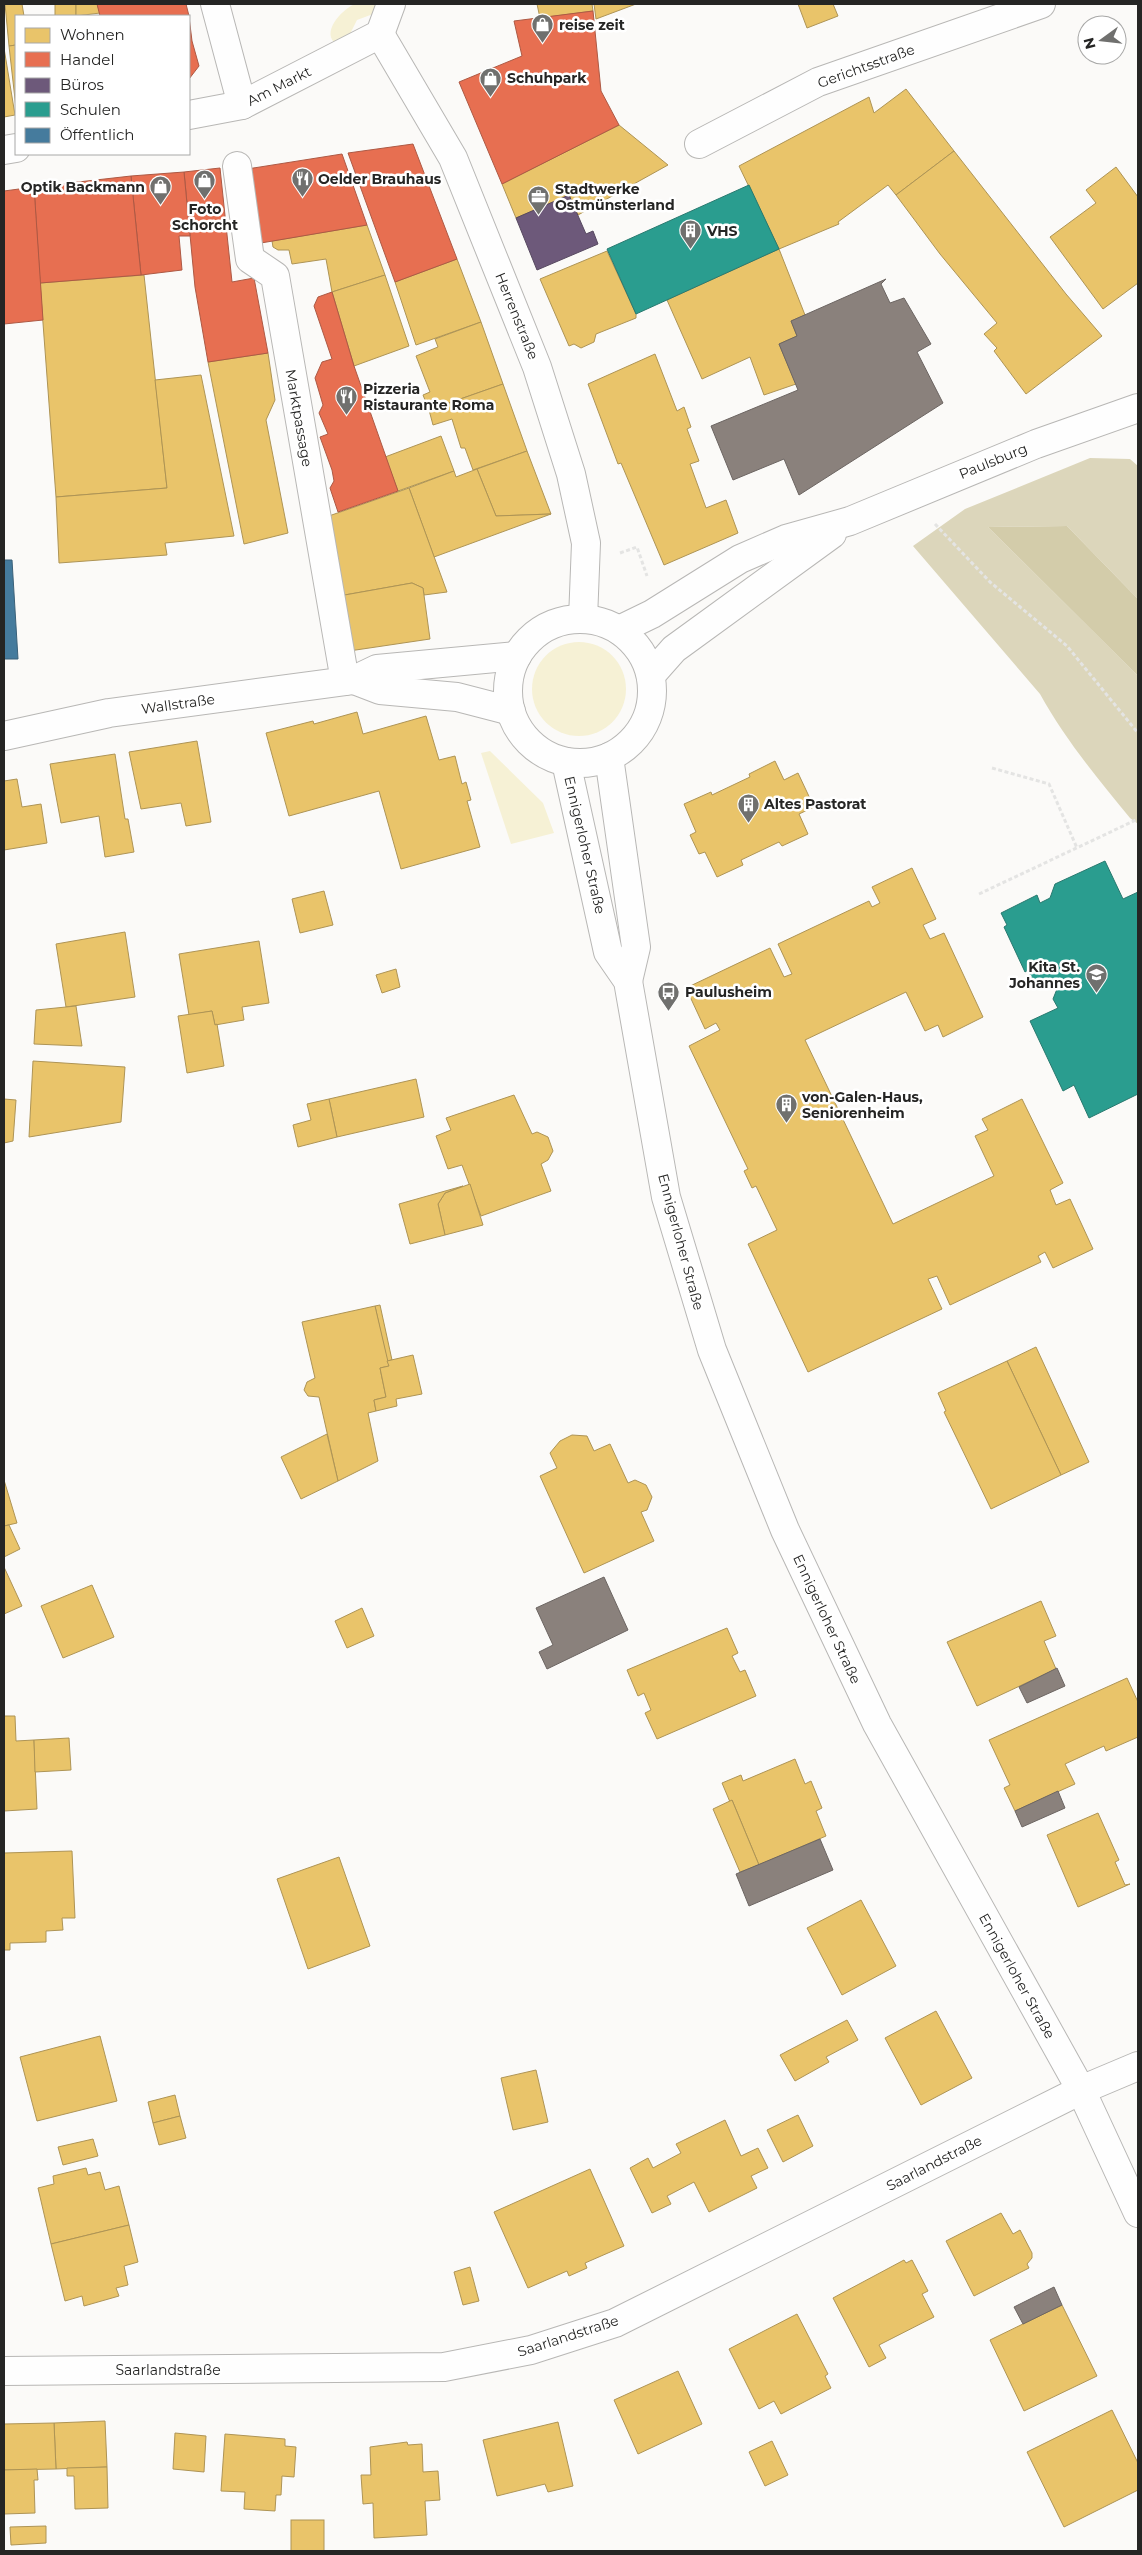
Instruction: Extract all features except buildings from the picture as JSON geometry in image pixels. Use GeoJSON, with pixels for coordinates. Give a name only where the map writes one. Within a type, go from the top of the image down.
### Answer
{"type":"FeatureCollection","features":[{"type":"Feature","properties":{"kind":"street","name":"Am Markt"},"geometry":{"type":"LineString","coordinates":[[215,4],[242,105],[380,34]]}},
{"type":"Feature","properties":{"kind":"street"},"geometry":{"type":"LineString","coordinates":[[380,34],[391,4]]}},
{"type":"Feature","properties":{"kind":"street","name":"Gerichtsstraße"},"geometry":{"type":"LineString","coordinates":[[698,144],[818,82],[1041,4]]}},
{"type":"Feature","properties":{"kind":"street","name":"Herrenstraße"},"geometry":{"type":"LineString","coordinates":[[380,34],[447,148],[537,367],[571,474],[586,543],[583,619]]}},
{"type":"Feature","properties":{"kind":"street"},"geometry":{"type":"LineString","coordinates":[[190,115],[242,105]]}},
{"type":"Feature","properties":{"kind":"street","name":"Marktpassage"},"geometry":{"type":"LineString","coordinates":[[237,166],[250,259],[274,276],[350,681]]}},
{"type":"Feature","properties":{"kind":"street","name":"Paulsburg"},"geometry":{"type":"LineString","coordinates":[[618,630],[652,614],[740,559],[786,539],[850,521],[1036,444],[1138,408]]}},
{"type":"Feature","properties":{"kind":"street","name":"Paulsburg"},"geometry":{"type":"LineString","coordinates":[[651,675],[674,649],[850,521]]}},
{"type":"Feature","properties":{"kind":"street"},"geometry":{"type":"LineString","coordinates":[[583,619],[602,622],[618,630],[633,642],[644,657],[651,675],[652,695],[648,714],[639,732],[626,747],[609,757],[588,763],[566,762],[547,755],[531,744],[519,729],[511,711],[508,693],[510,673],[517,656],[529,640],[545,627],[564,620],[583,619]]}},
{"type":"Feature","properties":{"kind":"street","name":"Wallstraße"},"geometry":{"type":"LineString","coordinates":[[4,736],[109,713],[350,681],[377,669],[517,656]]}},
{"type":"Feature","properties":{"kind":"street","name":"Wallstraße"},"geometry":{"type":"LineString","coordinates":[[350,681],[380,690],[457,697],[511,711]]}},
{"type":"Feature","properties":{"kind":"street","name":"Ennigerloher Straße"},"geometry":{"type":"LineString","coordinates":[[609,757],[636,947],[628,981],[666,1197],[712,1350],[778,1512],[877,1724],[1081,2090],[1138,2213]]}},
{"type":"Feature","properties":{"kind":"street","name":"Ennigerloher Straße"},"geometry":{"type":"LineString","coordinates":[[566,762],[608,952],[628,981]]}},
{"type":"Feature","properties":{"kind":"street","name":"Saarlandstraße"},"geometry":{"type":"LineString","coordinates":[[4,2372],[444,2367],[531,2350],[615,2323],[1081,2090],[1138,2066]]}},
{"type":"Feature","properties":{"kind":"path"},"geometry":{"type":"LineString","coordinates":[[909,495],[990,582],[1067,646],[1138,732]]}},
{"type":"Feature","properties":{"kind":"path"},"geometry":{"type":"LineString","coordinates":[[586,565],[637,547],[649,581],[667,575],[682,596]]}},
{"type":"Feature","properties":{"kind":"path"},"geometry":{"type":"LineString","coordinates":[[992,768],[1049,784],[1077,848]]}},
{"type":"Feature","properties":{"kind":"path"},"geometry":{"type":"LineString","coordinates":[[979,894],[1138,819]]}},
{"type":"Feature","properties":{"kind":"shaded area"},"geometry":{"type":"Polygon","coordinates":[[[355,4],[389,4],[373,14],[357,20],[348,38],[334,42],[331,37],[332,26],[345,10],[355,4]]]}},
{"type":"Feature","properties":{"kind":"shaded area"},"geometry":{"type":"Polygon","coordinates":[[[1090,458],[1130,459],[1138,466],[1138,599],[1067,526],[988,527],[1138,676],[1138,824],[1130,818],[1082,758],[1040,694],[913,546],[965,509],[1090,458]]]}},
{"type":"Feature","properties":{"kind":"shaded area"},"geometry":{"type":"Polygon","coordinates":[[[1067,526],[1138,599],[1138,676],[988,527],[1067,526]]]}},
{"type":"Feature","properties":{"kind":"shaded area"},"geometry":{"type":"Polygon","coordinates":[[[579,642],[597,646],[612,656],[622,671],[626,689],[622,707],[612,722],[597,732],[579,736],[561,732],[546,722],[536,707],[532,689],[536,671],[546,656],[561,646],[579,642]]]}},
{"type":"Feature","properties":{"kind":"shaded area"},"geometry":{"type":"Polygon","coordinates":[[[490,751],[543,803],[554,833],[511,844],[481,753],[490,751]]]}},
{"type":"Feature","properties":{"kind":"place","name":"reise zeit"},"geometry":{"type":"Point","coordinates":[543,44]}},
{"type":"Feature","properties":{"kind":"place","name":"Schuhpark"},"geometry":{"type":"Point","coordinates":[491,97]}},
{"type":"Feature","properties":{"kind":"place","name":"Oelder Brauhaus"},"geometry":{"type":"Point","coordinates":[302,198]}},
{"type":"Feature","properties":{"kind":"place","name":"Foto Schorcht"},"geometry":{"type":"Point","coordinates":[205,200]}},
{"type":"Feature","properties":{"kind":"place","name":"Optik Backmann"},"geometry":{"type":"Point","coordinates":[161,206]}},
{"type":"Feature","properties":{"kind":"place","name":"Stadtwerke Ostmünsterland"},"geometry":{"type":"Point","coordinates":[539,216]}},
{"type":"Feature","properties":{"kind":"place","name":"VHS"},"geometry":{"type":"Point","coordinates":[691,250]}},
{"type":"Feature","properties":{"kind":"place","name":"Pizzeria Ristaurante Roma"},"geometry":{"type":"Point","coordinates":[347,416]}},
{"type":"Feature","properties":{"kind":"place","name":"Altes Pastorat"},"geometry":{"type":"Point","coordinates":[748,823]}},
{"type":"Feature","properties":{"kind":"place","name":"Kita St. Johannes"},"geometry":{"type":"Point","coordinates":[1096,994]}},
{"type":"Feature","properties":{"kind":"place","name":"Paulusheim"},"geometry":{"type":"Point","coordinates":[669,1011]}},
{"type":"Feature","properties":{"kind":"place","name":"von-Galen-Haus, Seniorenheim"},"geometry":{"type":"Point","coordinates":[786,1124]}}]}
